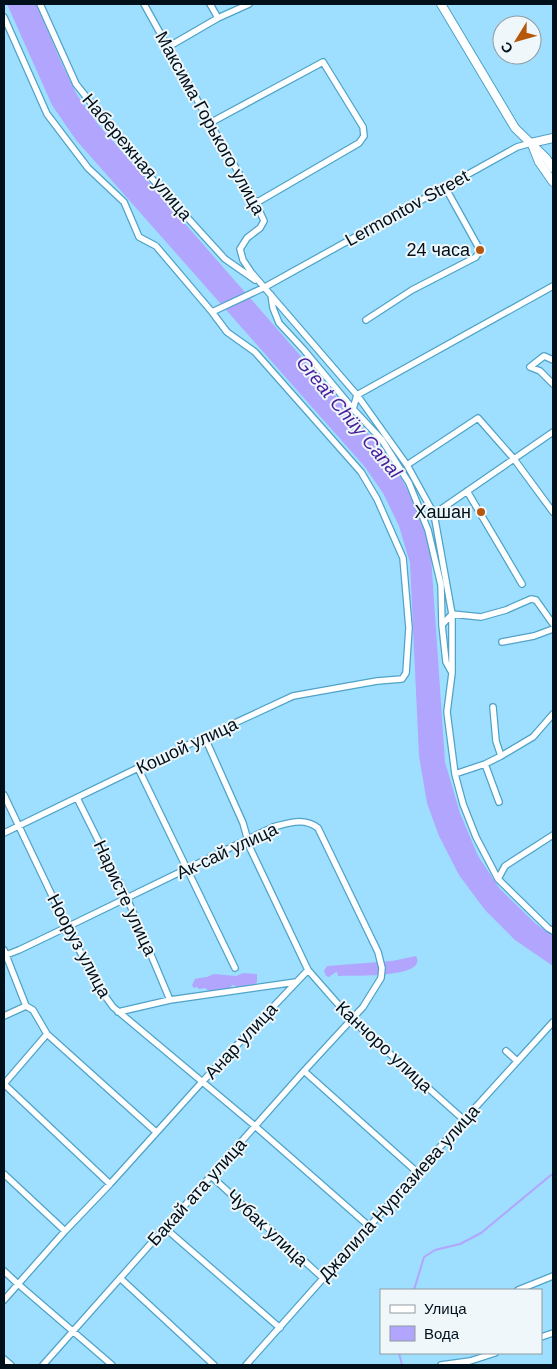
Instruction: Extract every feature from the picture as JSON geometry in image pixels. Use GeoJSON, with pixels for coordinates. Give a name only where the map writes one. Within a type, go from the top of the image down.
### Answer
{"type":"FeatureCollection","features":[{"type":"Feature","properties":{"kind":"main road"},"geometry":{"type":"LineString","coordinates":[[441,4],[515,128],[546,158],[553,168]]}},
{"type":"Feature","properties":{"kind":"main road","name":"Lermontov Street"},"geometry":{"type":"LineString","coordinates":[[531,143],[553,138]]}},
{"type":"Feature","properties":{"kind":"main road"},"geometry":{"type":"LineString","coordinates":[[531,143],[539,162],[553,182]]}},
{"type":"Feature","properties":{"kind":"street","name":"Набережная улица"},"geometry":{"type":"LineString","coordinates":[[40,4],[76,84],[146,171],[225,259],[265,287]]}},
{"type":"Feature","properties":{"kind":"street","name":"Максима Горького улица"},"geometry":{"type":"LineString","coordinates":[[144,4],[256,203],[264,221],[260,228],[247,238],[240,249],[243,260],[265,287]]}},
{"type":"Feature","properties":{"kind":"street"},"geometry":{"type":"LineString","coordinates":[[210,4],[218,18]]}},
{"type":"Feature","properties":{"kind":"street"},"geometry":{"type":"LineString","coordinates":[[168,47],[218,18],[249,4]]}},
{"type":"Feature","properties":{"kind":"street"},"geometry":{"type":"LineString","coordinates":[[4,17],[47,114],[88,168],[124,202],[139,237],[156,246],[215,311]]}},
{"type":"Feature","properties":{"kind":"street"},"geometry":{"type":"LineString","coordinates":[[210,123],[323,62],[363,128],[364,136],[359,143],[256,203]]}},
{"type":"Feature","properties":{"kind":"street","name":"Lermontov Street"},"geometry":{"type":"LineString","coordinates":[[215,311],[256,292],[517,147],[531,143]]}},
{"type":"Feature","properties":{"kind":"street"},"geometry":{"type":"LineString","coordinates":[[366,320],[412,290],[476,257],[480,250],[445,187]]}},
{"type":"Feature","properties":{"kind":"street"},"geometry":{"type":"LineString","coordinates":[[353,409],[357,395],[553,286]]}},
{"type":"Feature","properties":{"kind":"street"},"geometry":{"type":"LineString","coordinates":[[265,287],[357,395],[407,465],[434,514],[452,614],[452,673],[447,712],[455,774],[462,804],[476,837],[498,879],[553,931]]}},
{"type":"Feature","properties":{"kind":"street"},"geometry":{"type":"LineString","coordinates":[[271,294],[273,308],[279,323],[382,440],[409,482],[428,530],[442,586],[442,625],[446,662],[452,673]]}},
{"type":"Feature","properties":{"kind":"street","name":"Кошой улица"},"geometry":{"type":"LineString","coordinates":[[4,833],[293,696],[377,680],[402,679],[406,673],[409,628],[403,558],[377,499],[361,472],[255,352],[226,332],[215,311]]}},
{"type":"Feature","properties":{"kind":"street"},"geometry":{"type":"LineString","coordinates":[[553,360],[544,356],[530,367],[540,371],[553,384]]}},
{"type":"Feature","properties":{"kind":"street"},"geometry":{"type":"LineString","coordinates":[[407,465],[478,418],[514,459],[553,512]]}},
{"type":"Feature","properties":{"kind":"street"},"geometry":{"type":"LineString","coordinates":[[428,530],[434,514],[553,432]]}},
{"type":"Feature","properties":{"kind":"street"},"geometry":{"type":"LineString","coordinates":[[467,491],[522,584]]}},
{"type":"Feature","properties":{"kind":"street"},"geometry":{"type":"LineString","coordinates":[[452,614],[481,617],[506,610],[531,599],[536,600],[553,624]]}},
{"type":"Feature","properties":{"kind":"street"},"geometry":{"type":"LineString","coordinates":[[442,625],[452,614]]}},
{"type":"Feature","properties":{"kind":"street"},"geometry":{"type":"LineString","coordinates":[[502,642],[534,636],[553,629]]}},
{"type":"Feature","properties":{"kind":"street"},"geometry":{"type":"LineString","coordinates":[[493,707],[496,741],[501,756]]}},
{"type":"Feature","properties":{"kind":"street"},"geometry":{"type":"LineString","coordinates":[[455,774],[486,764],[533,737],[553,714]]}},
{"type":"Feature","properties":{"kind":"street"},"geometry":{"type":"LineString","coordinates":[[204,738],[243,823],[254,856],[308,970]]}},
{"type":"Feature","properties":{"kind":"street"},"geometry":{"type":"LineString","coordinates":[[486,764],[499,802]]}},
{"type":"Feature","properties":{"kind":"street"},"geometry":{"type":"LineString","coordinates":[[138,768],[235,968]]}},
{"type":"Feature","properties":{"kind":"street","name":"Нооруз улица"},"geometry":{"type":"LineString","coordinates":[[4,795],[67,927],[100,989],[113,1007],[255,1126],[370,1227]]}},
{"type":"Feature","properties":{"kind":"street","name":"Наристе улица"},"geometry":{"type":"LineString","coordinates":[[77,798],[126,898],[170,1000]]}},
{"type":"Feature","properties":{"kind":"street","name":"Ак-сай улица"},"geometry":{"type":"LineString","coordinates":[[5,952],[19,950],[187,870],[272,827],[291,822],[304,822],[318,828],[380,959],[382,968],[381,978],[363,1007],[351,1019]]}},
{"type":"Feature","properties":{"kind":"street"},"geometry":{"type":"LineString","coordinates":[[498,879],[505,866],[553,835]]}},
{"type":"Feature","properties":{"kind":"street"},"geometry":{"type":"LineString","coordinates":[[5,952],[26,1006],[33,1010],[48,1034],[156,1132]]}},
{"type":"Feature","properties":{"kind":"street","name":"Анар улица"},"geometry":{"type":"LineString","coordinates":[[4,1300],[64,1231],[110,1184],[202,1082],[308,970]]}},
{"type":"Feature","properties":{"kind":"street","name":"Канчоро улица"},"geometry":{"type":"LineString","coordinates":[[308,970],[351,1019],[464,1120]]}},
{"type":"Feature","properties":{"kind":"street"},"geometry":{"type":"LineString","coordinates":[[118,1012],[170,1000],[296,982]]}},
{"type":"Feature","properties":{"kind":"street"},"geometry":{"type":"LineString","coordinates":[[4,1016],[26,1006]]}},
{"type":"Feature","properties":{"kind":"street","name":"Бакай ата улица"},"geometry":{"type":"LineString","coordinates":[[43,1365],[351,1019]]}},
{"type":"Feature","properties":{"kind":"street","name":"Джалила Нургазиева улица"},"geometry":{"type":"LineString","coordinates":[[246,1365],[553,1022]]}},
{"type":"Feature","properties":{"kind":"street"},"geometry":{"type":"LineString","coordinates":[[48,1034],[4,1084],[110,1184]]}},
{"type":"Feature","properties":{"kind":"street"},"geometry":{"type":"LineString","coordinates":[[506,1051],[518,1062]]}},
{"type":"Feature","properties":{"kind":"street"},"geometry":{"type":"LineString","coordinates":[[304,1071],[418,1173]]}},
{"type":"Feature","properties":{"kind":"street"},"geometry":{"type":"LineString","coordinates":[[4,1174],[64,1231]]}},
{"type":"Feature","properties":{"kind":"street","name":"Чубак улица"},"geometry":{"type":"LineString","coordinates":[[211,1176],[324,1279]]}},
{"type":"Feature","properties":{"kind":"street"},"geometry":{"type":"LineString","coordinates":[[165,1228],[280,1328]]}},
{"type":"Feature","properties":{"kind":"street"},"geometry":{"type":"LineString","coordinates":[[4,1271],[112,1365]]}},
{"type":"Feature","properties":{"kind":"street"},"geometry":{"type":"LineString","coordinates":[[520,1289],[553,1276]]}},
{"type":"Feature","properties":{"kind":"street"},"geometry":{"type":"LineString","coordinates":[[120,1278],[214,1365]]}},
{"type":"Feature","properties":{"kind":"street"},"geometry":{"type":"LineString","coordinates":[[441,1365],[470,1361],[492,1354]]}},
{"type":"Feature","properties":{"kind":"street"},"geometry":{"type":"LineString","coordinates":[[4,1359],[11,1365]]}},
{"type":"Feature","properties":{"kind":"water","name":"Great Chüy Canal"},"geometry":{"type":"Polygon","coordinates":[[[7,4],[36,4],[77,95],[97,123],[382,449],[401,478],[420,514],[431,556],[445,762],[460,813],[478,856],[500,889],[536,924],[553,936],[553,966],[515,940],[485,910],[459,875],[439,836],[427,803],[419,756],[410,563],[399,526],[383,493],[365,467],[76,140],[52,105],[7,4]]]}},
{"type":"Feature","properties":{"kind":"water"},"geometry":{"type":"Polygon","coordinates":[[[416,956],[417,963],[411,969],[400,972],[338,976],[336,972],[329,977],[326,976],[324,971],[327,966],[392,961],[416,956]]]}},
{"type":"Feature","properties":{"kind":"water"},"geometry":{"type":"Polygon","coordinates":[[[243,973],[257,974],[257,982],[252,987],[236,989],[236,986],[232,985],[229,990],[210,992],[205,988],[194,988],[192,985],[195,979],[214,974],[236,976],[243,973]]]}},
{"type":"Feature","properties":{"kind":"waterway"},"geometry":{"type":"LineString","coordinates":[[414,1289],[424,1257],[435,1250],[460,1244],[481,1233],[551,1175]]}},
{"type":"Feature","properties":{"kind":"waterway"},"geometry":{"type":"LineString","coordinates":[[399,1354],[402,1365]]}},
{"type":"Feature","properties":{"kind":"place","name":"24 часа"},"geometry":{"type":"Point","coordinates":[480,250]}},
{"type":"Feature","properties":{"kind":"place","name":"Хашан"},"geometry":{"type":"Point","coordinates":[481,512]}}]}
